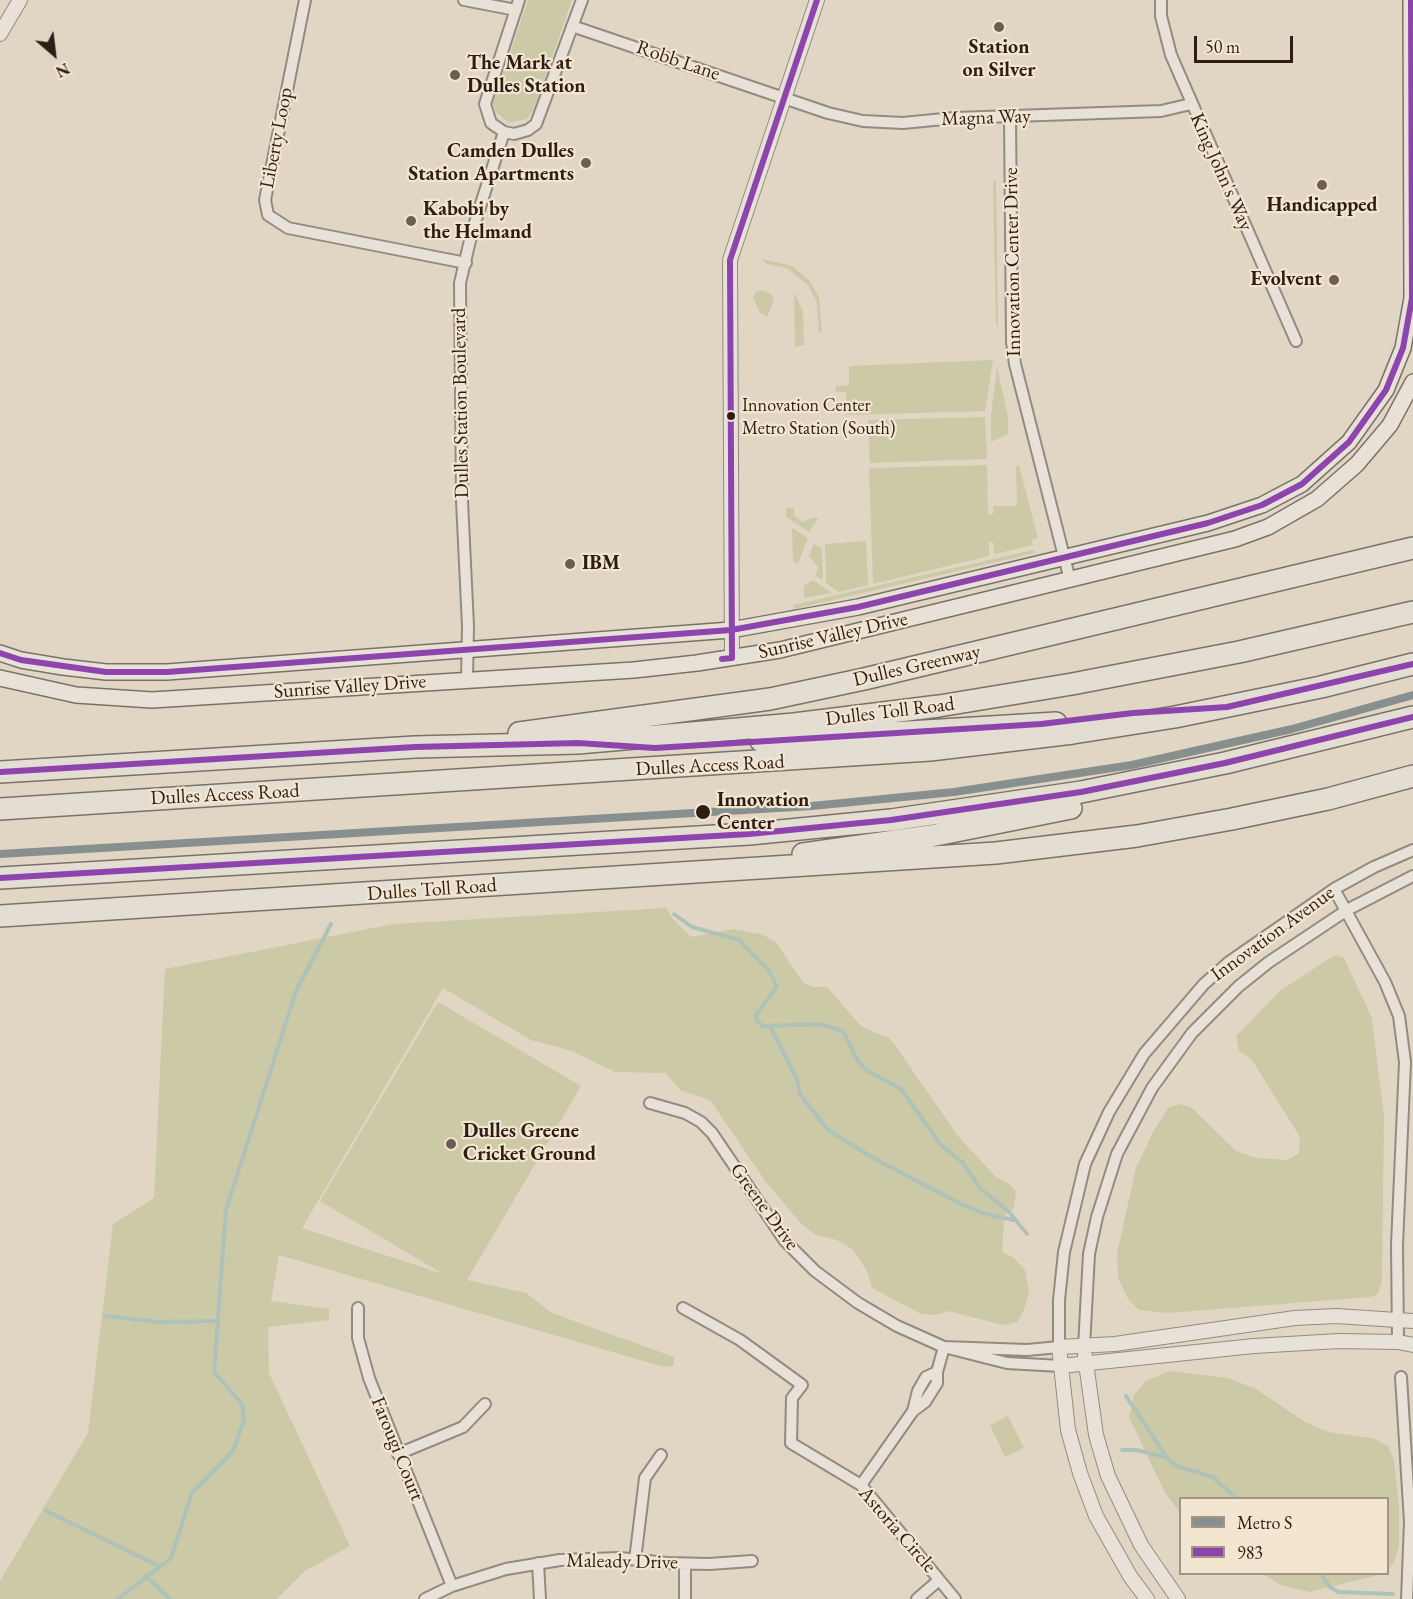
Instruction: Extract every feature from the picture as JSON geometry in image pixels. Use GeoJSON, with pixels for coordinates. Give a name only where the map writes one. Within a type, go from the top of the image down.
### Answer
{"type":"FeatureCollection","features":[{"type":"Feature","properties":{"kind":"highway","name":"Dulles Greenway"},"geometry":{"type":"LineString","coordinates":[[415,747],[770,699],[864,679],[1413,548]]}},
{"type":"Feature","properties":{"kind":"highway","name":"Dulles Toll Road"},"geometry":{"type":"LineString","coordinates":[[0,772],[415,747],[578,743],[783,725],[994,698],[1239,652],[1413,612]]}},
{"type":"Feature","properties":{"kind":"highway","name":"Dulles Access Road"},"geometry":{"type":"LineString","coordinates":[[0,809],[881,755],[1061,735],[1227,707],[1413,664]]}},
{"type":"Feature","properties":{"kind":"highway"},"geometry":{"type":"LineString","coordinates":[[578,743],[655,748],[1031,724],[1133,713],[1227,707]]}},
{"type":"Feature","properties":{"kind":"highway"},"geometry":{"type":"LineString","coordinates":[[0,878],[749,834],[891,820],[1091,790],[1364,730],[1413,717]]}},
{"type":"Feature","properties":{"kind":"highway"},"geometry":{"type":"LineString","coordinates":[[468,888],[571,868],[792,855],[931,836],[1284,760],[1364,730]]}},
{"type":"Feature","properties":{"kind":"highway"},"geometry":{"type":"LineString","coordinates":[[1328,799],[1413,777]]}},
{"type":"Feature","properties":{"kind":"highway"},"geometry":{"type":"LineString","coordinates":[[1328,799],[1413,790]]}},
{"type":"Feature","properties":{"kind":"highway","name":"Dulles Toll Road"},"geometry":{"type":"LineString","coordinates":[[0,916],[899,862],[1043,849],[1185,828],[1328,799]]}},
{"type":"Feature","properties":{"kind":"main road","name":"Sunrise Valley Drive"},"geometry":{"type":"LineString","coordinates":[[0,653],[21,660],[85,669],[167,672],[731,630],[848,609],[1218,520],[1269,502],[1302,484],[1349,442],[1374,409],[1397,364],[1409,325],[1412,298],[1412,0]]}},
{"type":"Feature","properties":{"kind":"main road","name":"Sunrise Valley Drive"},"geometry":{"type":"LineString","coordinates":[[0,678],[76,695],[152,700],[634,670],[780,650],[1235,539],[1294,514],[1317,500],[1357,464],[1390,425],[1413,381]]}},
{"type":"Feature","properties":{"kind":"street"},"geometry":{"type":"LineString","coordinates":[[0,34],[20,0]]}},
{"type":"Feature","properties":{"kind":"street","name":"Liberty Loop"},"geometry":{"type":"LineString","coordinates":[[305,0],[265,200],[268,214],[288,228],[466,263]]}},
{"type":"Feature","properties":{"kind":"street"},"geometry":{"type":"LineString","coordinates":[[464,0],[518,5],[485,104],[491,123],[504,132],[521,132],[536,124],[582,0]]}},
{"type":"Feature","properties":{"kind":"street"},"geometry":{"type":"LineString","coordinates":[[732,657],[730,260],[817,0]]}},
{"type":"Feature","properties":{"kind":"street","name":"King John's Way"},"geometry":{"type":"LineString","coordinates":[[1161,0],[1165,36],[1191,104],[1296,341]]}},
{"type":"Feature","properties":{"kind":"street","name":"Robb Lane"},"geometry":{"type":"LineString","coordinates":[[572,26],[783,96]]}},
{"type":"Feature","properties":{"kind":"street","name":"Magna Way"},"geometry":{"type":"LineString","coordinates":[[783,96],[828,113],[863,121],[903,123],[954,118],[1161,111],[1191,104]]}},
{"type":"Feature","properties":{"kind":"street","name":"Innovation Center Drive"},"geometry":{"type":"LineString","coordinates":[[1010,117],[1012,342],[1015,364],[1070,580]]}},
{"type":"Feature","properties":{"kind":"street","name":"Dulles Station Boulevard"},"geometry":{"type":"LineString","coordinates":[[467,680],[468,626],[462,501],[460,283],[472,232],[504,132]]}},
{"type":"Feature","properties":{"kind":"street","name":"Innovation Avenue"},"geometry":{"type":"LineString","coordinates":[[1147,1599],[1130,1576],[1096,1516],[1083,1483],[1068,1430],[1059,1347],[1061,1278],[1069,1229],[1085,1164],[1124,1086],[1144,1054],[1204,984],[1264,936],[1334,889],[1413,850]]}},
{"type":"Feature","properties":{"kind":"street","name":"Innovation Avenue"},"geometry":{"type":"LineString","coordinates":[[1178,1599],[1141,1545],[1108,1476],[1096,1435],[1085,1364],[1089,1254],[1097,1217],[1117,1154],[1152,1088],[1192,1034],[1239,986],[1269,962],[1347,910],[1413,876]]}},
{"type":"Feature","properties":{"kind":"street"},"geometry":{"type":"LineString","coordinates":[[1334,889],[1385,982],[1400,1016],[1405,1062],[1397,1245],[1406,1320],[1398,1342]]}},
{"type":"Feature","properties":{"kind":"street","name":"Greene Drive"},"geometry":{"type":"LineString","coordinates":[[650,1103],[685,1113],[712,1133],[775,1228],[815,1271],[878,1316],[944,1347],[1007,1363],[1061,1366]]}},
{"type":"Feature","properties":{"kind":"street","name":"Farougi Court"},"geometry":{"type":"LineString","coordinates":[[358,1308],[358,1338],[363,1358],[398,1454],[452,1586]]}},
{"type":"Feature","properties":{"kind":"street","name":"Astoria Circle"},"geometry":{"type":"LineString","coordinates":[[683,1308],[740,1340],[802,1385],[792,1398],[791,1443],[861,1485],[955,1599]]}},
{"type":"Feature","properties":{"kind":"street"},"geometry":{"type":"LineString","coordinates":[[1059,1347],[1084,1347],[1295,1318],[1336,1316],[1406,1320]]}},
{"type":"Feature","properties":{"kind":"street"},"geometry":{"type":"LineString","coordinates":[[1061,1366],[1254,1346],[1339,1341],[1398,1342],[1413,1345]]}},
{"type":"Feature","properties":{"kind":"street"},"geometry":{"type":"LineString","coordinates":[[861,1485],[913,1411],[918,1391],[926,1377],[937,1371],[944,1347]]}},
{"type":"Feature","properties":{"kind":"street","name":"Greene Drive"},"geometry":{"type":"LineString","coordinates":[[944,1347],[1027,1350],[1059,1347]]}},
{"type":"Feature","properties":{"kind":"street"},"geometry":{"type":"LineString","coordinates":[[1401,1377],[1410,1522],[1407,1599]]}},
{"type":"Feature","properties":{"kind":"street"},"geometry":{"type":"LineString","coordinates":[[398,1454],[463,1427],[485,1404]]}},
{"type":"Feature","properties":{"kind":"street"},"geometry":{"type":"LineString","coordinates":[[635,1560],[645,1478],[661,1455]]}},
{"type":"Feature","properties":{"kind":"street","name":"Maleady Drive"},"geometry":{"type":"LineString","coordinates":[[425,1599],[452,1586],[506,1569],[538,1563],[620,1558],[685,1564],[752,1561]]}},
{"type":"Feature","properties":{"kind":"street"},"geometry":{"type":"LineString","coordinates":[[538,1563],[540,1599]]}},
{"type":"Feature","properties":{"kind":"street"},"geometry":{"type":"LineString","coordinates":[[685,1564],[685,1599]]}},
{"type":"Feature","properties":{"kind":"street"},"geometry":{"type":"LineString","coordinates":[[917,1599],[939,1580]]}},
{"type":"Feature","properties":{"kind":"shaded area"},"geometry":{"type":"Polygon","coordinates":[[[528,0],[572,0],[534,109],[527,119],[509,123],[496,112],[493,103],[528,0]]]}},
{"type":"Feature","properties":{"kind":"shaded area"},"geometry":{"type":"Polygon","coordinates":[[[993,181],[996,181],[998,326],[996,326],[993,181]]]}},
{"type":"Feature","properties":{"kind":"shaded area"},"geometry":{"type":"Polygon","coordinates":[[[762,259],[792,266],[809,280],[819,297],[822,333],[819,333],[817,303],[808,285],[787,268],[767,264],[762,259]]]}},
{"type":"Feature","properties":{"kind":"shaded area"},"geometry":{"type":"Polygon","coordinates":[[[762,290],[771,294],[774,301],[767,317],[760,313],[753,298],[755,293],[762,290]]]}},
{"type":"Feature","properties":{"kind":"shaded area"},"geometry":{"type":"Polygon","coordinates":[[[794,292],[803,311],[804,345],[795,347],[794,292]]]}},
{"type":"Feature","properties":{"kind":"shaded area"},"geometry":{"type":"Polygon","coordinates":[[[993,360],[985,411],[847,415],[846,392],[835,392],[836,386],[849,385],[849,366],[993,360]]]}},
{"type":"Feature","properties":{"kind":"shaded area"},"geometry":{"type":"Polygon","coordinates":[[[997,367],[1008,417],[1008,434],[991,442],[991,414],[997,367]]]}},
{"type":"Feature","properties":{"kind":"shaded area"},"geometry":{"type":"Polygon","coordinates":[[[985,417],[987,459],[870,463],[868,420],[985,417]]]}},
{"type":"Feature","properties":{"kind":"shaded area"},"geometry":{"type":"Polygon","coordinates":[[[987,465],[988,515],[993,514],[993,506],[1017,506],[1016,466],[1019,465],[1038,538],[1031,540],[1033,545],[994,554],[993,542],[989,542],[989,556],[873,584],[869,468],[987,465]]]}},
{"type":"Feature","properties":{"kind":"shaded area"},"geometry":{"type":"Polygon","coordinates":[[[786,508],[794,508],[794,516],[803,522],[814,517],[818,519],[809,532],[786,517],[786,508]]]}},
{"type":"Feature","properties":{"kind":"shaded area"},"geometry":{"type":"Polygon","coordinates":[[[792,528],[808,538],[798,564],[793,561],[792,528]]]}},
{"type":"Feature","properties":{"kind":"shaded area"},"geometry":{"type":"Polygon","coordinates":[[[866,541],[868,585],[839,592],[826,583],[825,544],[866,541]]]}},
{"type":"Feature","properties":{"kind":"shaded area"},"geometry":{"type":"Polygon","coordinates":[[[814,544],[822,549],[823,580],[815,576],[818,567],[809,556],[814,544]]]}},
{"type":"Feature","properties":{"kind":"shaded area"},"geometry":{"type":"Polygon","coordinates":[[[1033,550],[1035,553],[794,609],[793,605],[1033,550]]]}},
{"type":"Feature","properties":{"kind":"shaded area"},"geometry":{"type":"Polygon","coordinates":[[[813,580],[832,593],[804,598],[804,586],[813,580]]]}},
{"type":"Feature","properties":{"kind":"shaded area"},"geometry":{"type":"Polygon","coordinates":[[[666,908],[673,919],[691,937],[733,929],[761,934],[775,941],[803,982],[812,987],[827,987],[862,1027],[889,1038],[958,1136],[995,1176],[1008,1183],[1016,1191],[1014,1208],[1006,1214],[1004,1219],[1002,1252],[1013,1257],[1025,1270],[1029,1292],[1024,1310],[1017,1322],[1003,1325],[948,1311],[936,1315],[921,1314],[872,1288],[867,1271],[853,1250],[837,1240],[816,1235],[801,1224],[766,1182],[710,1100],[680,1090],[666,1073],[615,1072],[572,1051],[531,1040],[443,988],[302,1228],[443,1274],[320,1201],[438,1002],[581,1086],[467,1280],[526,1293],[552,1313],[674,1357],[674,1366],[664,1367],[279,1255],[271,1301],[329,1309],[329,1320],[268,1327],[269,1373],[350,1546],[305,1571],[277,1599],[0,1599],[0,1581],[88,1433],[113,1224],[154,1198],[165,969],[393,924],[666,908]]]}},
{"type":"Feature","properties":{"kind":"shaded area"},"geometry":{"type":"Polygon","coordinates":[[[1335,955],[1344,958],[1372,1018],[1384,1116],[1382,1280],[1378,1294],[1370,1297],[1168,1313],[1139,1310],[1128,1299],[1118,1277],[1117,1254],[1136,1168],[1153,1132],[1168,1108],[1180,1104],[1192,1108],[1236,1151],[1256,1158],[1288,1160],[1299,1153],[1300,1137],[1252,1060],[1239,1051],[1236,1036],[1281,990],[1335,955]]]}},
{"type":"Feature","properties":{"kind":"shaded area"},"geometry":{"type":"Polygon","coordinates":[[[1169,1371],[1228,1378],[1256,1389],[1305,1422],[1328,1432],[1372,1438],[1388,1446],[1394,1460],[1399,1506],[1399,1546],[1395,1560],[1389,1569],[1389,1497],[1179,1497],[1179,1512],[1164,1491],[1129,1417],[1134,1395],[1146,1381],[1169,1371]]]}},
{"type":"Feature","properties":{"kind":"shaded area"},"geometry":{"type":"Polygon","coordinates":[[[1008,1416],[1024,1448],[1005,1457],[990,1425],[1008,1416]]]}},
{"type":"Feature","properties":{"kind":"shaded area"},"geometry":{"type":"Polygon","coordinates":[[[1265,1575],[1378,1575],[1310,1592],[1281,1585],[1265,1575]]]}},
{"type":"Feature","properties":{"kind":"waterway"},"geometry":{"type":"LineString","coordinates":[[674,914],[692,927],[739,940],[769,970],[777,987],[756,1015],[757,1021],[763,1026],[820,1024],[843,1031],[858,1061],[866,1070],[901,1089],[941,1145],[962,1162],[980,1188],[1009,1212],[1027,1234]]}},
{"type":"Feature","properties":{"kind":"waterway"},"geometry":{"type":"LineString","coordinates":[[118,1599],[171,1558],[192,1493],[233,1451],[244,1420],[242,1404],[214,1372],[226,1210],[296,991],[331,924]]}},
{"type":"Feature","properties":{"kind":"waterway"},"geometry":{"type":"LineString","coordinates":[[771,1028],[797,1079],[800,1094],[828,1130],[875,1159],[963,1205],[986,1214],[1013,1220]]}},
{"type":"Feature","properties":{"kind":"waterway"},"geometry":{"type":"LineString","coordinates":[[105,1316],[160,1322],[218,1321]]}},
{"type":"Feature","properties":{"kind":"waterway"},"geometry":{"type":"LineString","coordinates":[[1126,1396],[1167,1458],[1176,1466],[1213,1477],[1235,1497]]}},
{"type":"Feature","properties":{"kind":"waterway"},"geometry":{"type":"LineString","coordinates":[[1122,1450],[1136,1450],[1165,1457]]}},
{"type":"Feature","properties":{"kind":"waterway"},"geometry":{"type":"LineString","coordinates":[[46,1511],[159,1566]]}},
{"type":"Feature","properties":{"kind":"waterway"},"geometry":{"type":"LineString","coordinates":[[1322,1575],[1330,1587],[1338,1592],[1393,1594]]}},
{"type":"Feature","properties":{"kind":"waterway"},"geometry":{"type":"LineString","coordinates":[[146,1576],[170,1599]]}},
{"type":"Feature","properties":{"kind":"metro line","name":"S"},"geometry":{"type":"LineString","coordinates":[[0,854],[812,806],[954,792],[1132,765],[1292,729],[1413,695]]}},
{"type":"Feature","properties":{"kind":"transit line","name":"983"},"geometry":{"type":"LineString","coordinates":[[722,659],[732,658],[730,260],[817,0]]}},
{"type":"Feature","properties":{"kind":"transit line","name":"983"},"geometry":{"type":"LineString","coordinates":[[0,653],[21,660],[106,672],[167,672],[731,630],[858,607],[1208,523],[1262,505],[1302,484],[1349,442],[1386,390],[1403,348],[1412,298],[1411,0]]}},
{"type":"Feature","properties":{"kind":"transit line","name":"983"},"geometry":{"type":"LineString","coordinates":[[0,772],[415,747],[578,743],[655,748],[1041,724],[1133,713],[1227,707],[1413,664]]}},
{"type":"Feature","properties":{"kind":"transit line","name":"983"},"geometry":{"type":"LineString","coordinates":[[0,878],[749,834],[891,820],[1081,792],[1225,763],[1413,717]]}},
{"type":"Feature","properties":{"kind":"place","name":"Station on Silver"},"geometry":{"type":"Point","coordinates":[999,27]}},
{"type":"Feature","properties":{"kind":"place","name":"The Mark at Dulles Station"},"geometry":{"type":"Point","coordinates":[455,75]}},
{"type":"Feature","properties":{"kind":"place","name":"Camden Dulles Station Apartments"},"geometry":{"type":"Point","coordinates":[586,163]}},
{"type":"Feature","properties":{"kind":"place","name":"Handicapped"},"geometry":{"type":"Point","coordinates":[1322,185]}},
{"type":"Feature","properties":{"kind":"place","name":"Kabobi by the Helmand"},"geometry":{"type":"Point","coordinates":[411,221]}},
{"type":"Feature","properties":{"kind":"place","name":"Evolvent"},"geometry":{"type":"Point","coordinates":[1334,280]}},
{"type":"Feature","properties":{"kind":"place","name":"Innovation Center Metro Station (South)"},"geometry":{"type":"Point","coordinates":[731,416]}},
{"type":"Feature","properties":{"kind":"place","name":"IBM"},"geometry":{"type":"Point","coordinates":[570,564]}},
{"type":"Feature","properties":{"kind":"place","name":"Innovation Center"},"geometry":{"type":"Point","coordinates":[703,812]}},
{"type":"Feature","properties":{"kind":"place","name":"Dulles Greene Cricket Ground"},"geometry":{"type":"Point","coordinates":[451,1144]}}]}
